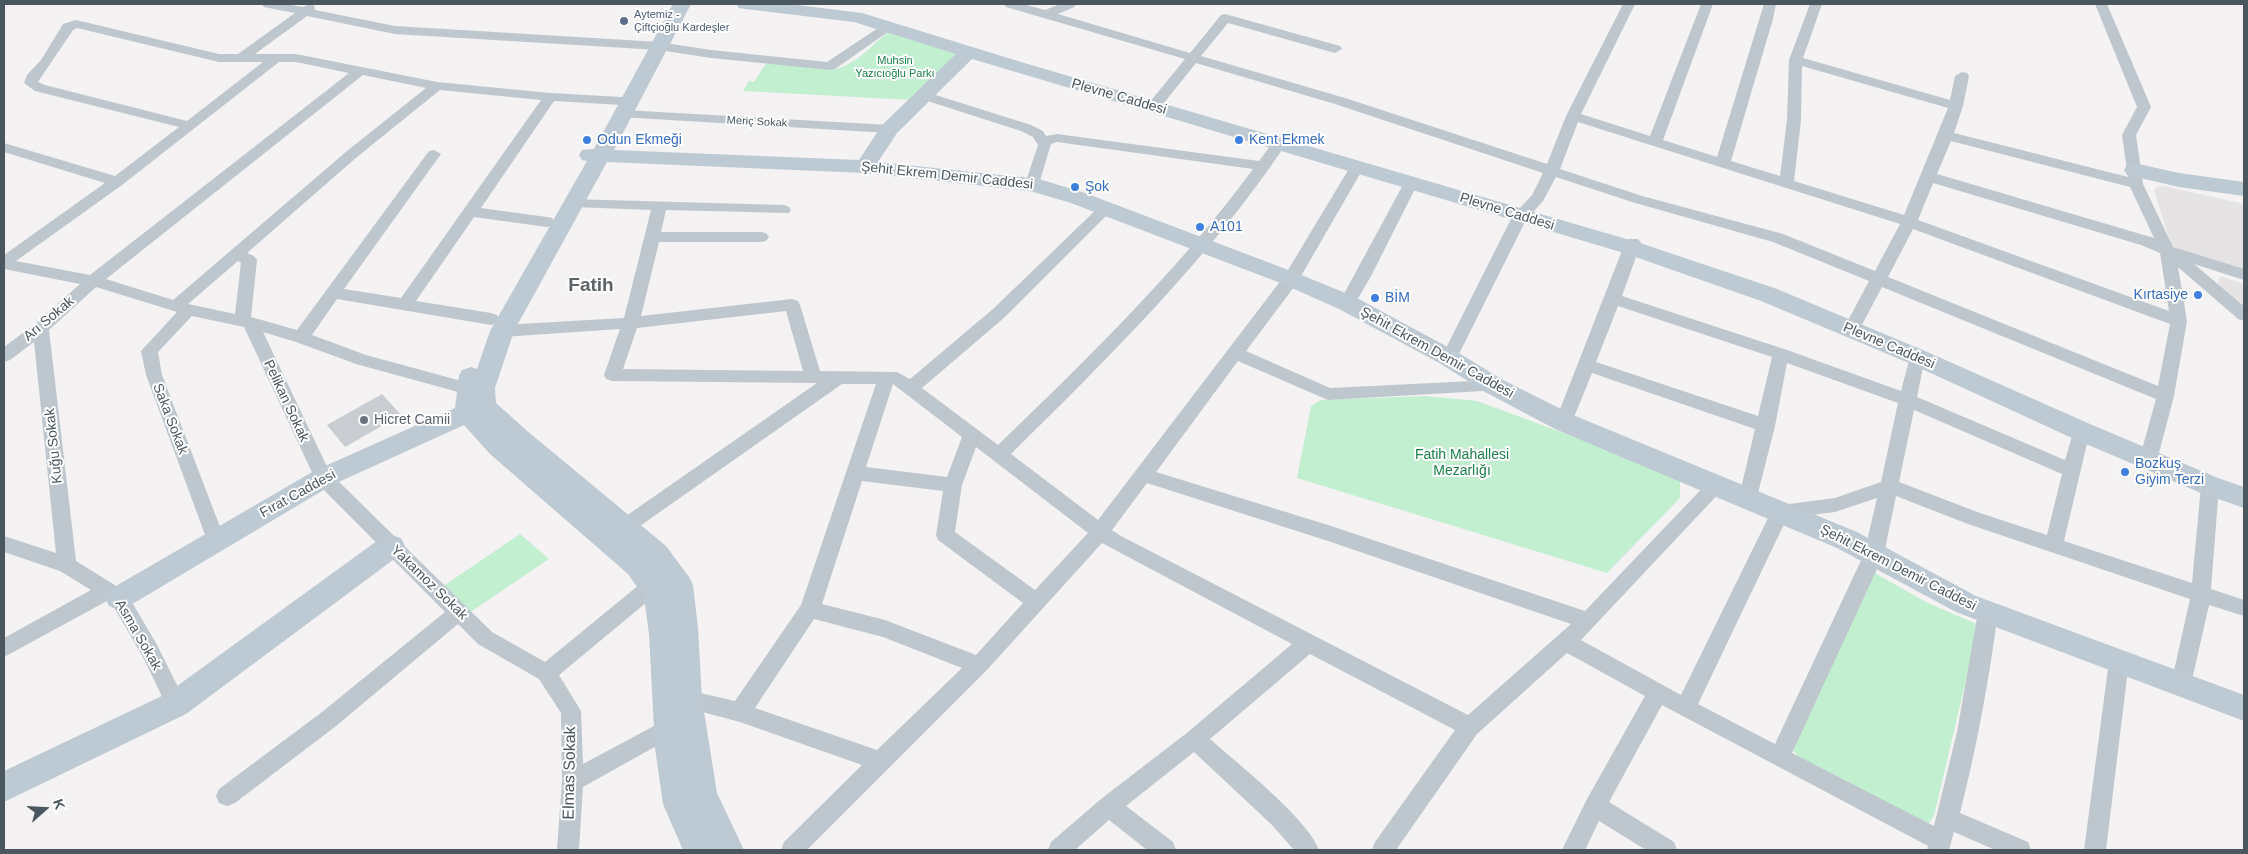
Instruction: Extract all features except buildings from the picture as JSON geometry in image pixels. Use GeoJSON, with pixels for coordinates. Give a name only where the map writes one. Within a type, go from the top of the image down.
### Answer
{"type":"FeatureCollection","features":[{"type":"Feature","properties":{"kind":"street"},"geometry":{"type":"LineString","coordinates":[[268,4],[395,30],[659,46],[710,54],[830,66],[889,27]]}},
{"type":"Feature","properties":{"kind":"street"},"geometry":{"type":"LineString","coordinates":[[240,60],[317,4]]}},
{"type":"Feature","properties":{"kind":"street"},"geometry":{"type":"LineString","coordinates":[[682,4],[645,72],[595,155],[547,222],[497,325],[476,398],[499,447],[638,566],[658,594],[669,728],[679,804],[698,850]]}},
{"type":"Feature","properties":{"kind":"street","name":"Plevne Caddesi"},"geometry":{"type":"LineString","coordinates":[[745,4],[856,17],[1520,217],[1632,246],[1769,295],[1917,357],[2081,431],[2210,486],[2244,497]]}},
{"type":"Feature","properties":{"kind":"street"},"geometry":{"type":"LineString","coordinates":[[1010,4],[1340,101],[1637,200],[1778,238],[2165,396]]}},
{"type":"Feature","properties":{"kind":"street"},"geometry":{"type":"LineString","coordinates":[[1047,14],[1070,4]]}},
{"type":"Feature","properties":{"kind":"street"},"geometry":{"type":"LineString","coordinates":[[1449,358],[1520,217],[1529,211],[1552,171],[1573,116],[1629,4]]}},
{"type":"Feature","properties":{"kind":"street"},"geometry":{"type":"LineString","coordinates":[[1655,142],[1707,4]]}},
{"type":"Feature","properties":{"kind":"street"},"geometry":{"type":"LineString","coordinates":[[1723,162],[1770,4]]}},
{"type":"Feature","properties":{"kind":"street"},"geometry":{"type":"LineString","coordinates":[[1786,184],[1794,120],[1796,60],[1816,4]]}},
{"type":"Feature","properties":{"kind":"street"},"geometry":{"type":"LineString","coordinates":[[2101,4],[2144,107],[2129,136],[2135,177],[2167,250],[2179,321],[2165,396],[2150,453],[2152,461]]}},
{"type":"Feature","properties":{"kind":"street"},"geometry":{"type":"LineString","coordinates":[[1154,106],[1225,18],[1335,49]]}},
{"type":"Feature","properties":{"kind":"street","name":"Meriç Sokak"},"geometry":{"type":"LineString","coordinates":[[188,125],[40,88],[31,83],[34,75],[46,62],[68,27],[76,24],[200,55],[240,60],[296,58],[437,86],[550,97],[623,108],[889,129]]}},
{"type":"Feature","properties":{"kind":"street"},"geometry":{"type":"LineString","coordinates":[[865,167],[889,129],[970,51]]}},
{"type":"Feature","properties":{"kind":"street"},"geometry":{"type":"LineString","coordinates":[[4,263],[117,182],[275,59]]}},
{"type":"Feature","properties":{"kind":"street"},"geometry":{"type":"LineString","coordinates":[[1796,60],[1956,106]]}},
{"type":"Feature","properties":{"kind":"street","name":"Arı Sokak"},"geometry":{"type":"LineString","coordinates":[[4,356],[41,328],[93,281],[361,70]]}},
{"type":"Feature","properties":{"kind":"street"},"geometry":{"type":"LineString","coordinates":[[1851,330],[1909,222],[1946,135],[1956,106],[1962,76]]}},
{"type":"Feature","properties":{"kind":"street"},"geometry":{"type":"LineString","coordinates":[[183,308],[237,255],[352,154],[437,86]]}},
{"type":"Feature","properties":{"kind":"street"},"geometry":{"type":"LineString","coordinates":[[923,95],[1026,128],[1038,134],[1045,145],[1032,184]]}},
{"type":"Feature","properties":{"kind":"street"},"geometry":{"type":"LineString","coordinates":[[405,305],[550,97]]}},
{"type":"Feature","properties":{"kind":"street"},"geometry":{"type":"LineString","coordinates":[[1573,116],[1909,222],[2179,321]]}},
{"type":"Feature","properties":{"kind":"street"},"geometry":{"type":"LineString","coordinates":[[1946,135],[2135,177],[2179,180],[2244,189]]}},
{"type":"Feature","properties":{"kind":"street"},"geometry":{"type":"LineString","coordinates":[[1043,141],[1057,138],[1264,166]]}},
{"type":"Feature","properties":{"kind":"street"},"geometry":{"type":"LineString","coordinates":[[999,455],[1051,404],[1203,245],[1279,144]]}},
{"type":"Feature","properties":{"kind":"street"},"geometry":{"type":"LineString","coordinates":[[4,147],[117,182]]}},
{"type":"Feature","properties":{"kind":"street"},"geometry":{"type":"LineString","coordinates":[[301,337],[434,154]]}},
{"type":"Feature","properties":{"kind":"street"},"geometry":{"type":"LineString","coordinates":[[497,325],[575,202],[595,155]]}},
{"type":"Feature","properties":{"kind":"street","name":"Şehit Ekrem Demir Caddesi"},"geometry":{"type":"LineString","coordinates":[[595,155],[865,167],[1032,184],[1106,208],[1291,279],[1347,303],[1449,358],[1494,386],[1564,422],[1717,484],[1847,540],[1966,604],[2244,708]]}},
{"type":"Feature","properties":{"kind":"street"},"geometry":{"type":"LineString","coordinates":[[792,850],[980,664],[1100,532],[1291,279],[1357,167]]}},
{"type":"Feature","properties":{"kind":"street"},"geometry":{"type":"LineString","coordinates":[[1927,176],[2146,241],[2167,250],[2244,275]]}},
{"type":"Feature","properties":{"kind":"street"},"geometry":{"type":"LineString","coordinates":[[1347,303],[1411,183]]}},
{"type":"Feature","properties":{"kind":"street"},"geometry":{"type":"LineString","coordinates":[[575,202],[784,210]]}},
{"type":"Feature","properties":{"kind":"street"},"geometry":{"type":"LineString","coordinates":[[660,205],[631,323],[612,375],[897,378],[1114,542],[1470,727]]}},
{"type":"Feature","properties":{"kind":"street"},"geometry":{"type":"LineString","coordinates":[[911,388],[999,313],[1106,208]]}},
{"type":"Feature","properties":{"kind":"street"},"geometry":{"type":"LineString","coordinates":[[470,212],[547,222]]}},
{"type":"Feature","properties":{"kind":"street"},"geometry":{"type":"LineString","coordinates":[[652,237],[761,237]]}},
{"type":"Feature","properties":{"kind":"street"},"geometry":{"type":"LineString","coordinates":[[1564,422],[1588,365],[1632,246]]}},
{"type":"Feature","properties":{"kind":"street"},"geometry":{"type":"LineString","coordinates":[[2167,250],[2244,315]]}},
{"type":"Feature","properties":{"kind":"street"},"geometry":{"type":"LineString","coordinates":[[237,255],[250,260],[246,322]]}},
{"type":"Feature","properties":{"kind":"street"},"geometry":{"type":"LineString","coordinates":[[4,263],[93,281],[183,308],[301,337],[362,360],[476,398],[517,437],[656,554],[679,586],[684,628],[687,700],[702,794],[728,850]]}},
{"type":"Feature","properties":{"kind":"street"},"geometry":{"type":"LineString","coordinates":[[334,293],[405,305],[497,325],[631,323],[792,305],[813,377]]}},
{"type":"Feature","properties":{"kind":"street"},"geometry":{"type":"LineString","coordinates":[[1613,300],[1781,354],[1908,400],[2071,470]]}},
{"type":"Feature","properties":{"kind":"street","name":"Saka Sokak"},"geometry":{"type":"LineString","coordinates":[[183,308],[149,351],[154,375],[216,540]]}},
{"type":"Feature","properties":{"kind":"street","name":"Pelikan Sokak"},"geometry":{"type":"LineString","coordinates":[[246,322],[323,478]]}},
{"type":"Feature","properties":{"kind":"street","name":"Kuğu Sokak"},"geometry":{"type":"LineString","coordinates":[[41,328],[67,565]]}},
{"type":"Feature","properties":{"kind":"street"},"geometry":{"type":"LineString","coordinates":[[1235,354],[1328,394],[1494,386]]}},
{"type":"Feature","properties":{"kind":"street"},"geometry":{"type":"LineString","coordinates":[[1748,497],[1766,426],[1781,354]]}},
{"type":"Feature","properties":{"kind":"street"},"geometry":{"type":"LineString","coordinates":[[1780,756],[1874,554],[1917,357]]}},
{"type":"Feature","properties":{"kind":"street"},"geometry":{"type":"LineString","coordinates":[[1588,365],[1766,426]]}},
{"type":"Feature","properties":{"kind":"street"},"geometry":{"type":"LineString","coordinates":[[623,528],[839,377]]}},
{"type":"Feature","properties":{"kind":"street"},"geometry":{"type":"LineString","coordinates":[[740,712],[810,610],[886,378]]}},
{"type":"Feature","properties":{"kind":"street","name":"Fırat Caddesi"},"geometry":{"type":"LineString","coordinates":[[114,594],[216,540],[323,478],[476,398]]}},
{"type":"Feature","properties":{"kind":"street"},"geometry":{"type":"LineString","coordinates":[[2054,545],[2081,431]]}},
{"type":"Feature","properties":{"kind":"street"},"geometry":{"type":"LineString","coordinates":[[972,434],[953,485],[945,535],[1037,602]]}},
{"type":"Feature","properties":{"kind":"street"},"geometry":{"type":"LineString","coordinates":[[855,473],[953,485]]}},
{"type":"Feature","properties":{"kind":"street"},"geometry":{"type":"LineString","coordinates":[[1144,475],[1328,533],[1563,613],[1576,632],[1656,694],[1780,756],[1939,845],[1947,818],[1983,652],[1988,612]]}},
{"type":"Feature","properties":{"kind":"street","name":"Yakamoz Sokak"},"geometry":{"type":"LineString","coordinates":[[323,478],[485,638],[546,673]]}},
{"type":"Feature","properties":{"kind":"street"},"geometry":{"type":"LineString","coordinates":[[1382,850],[1470,727],[1576,632],[1717,484]]}},
{"type":"Feature","properties":{"kind":"street"},"geometry":{"type":"LineString","coordinates":[[1685,708],[1781,511],[1835,505],[1889,486],[1975,519],[2244,608]]}},
{"type":"Feature","properties":{"kind":"street"},"geometry":{"type":"LineString","coordinates":[[2181,684],[2194,636],[2200,594],[2210,486]]}},
{"type":"Feature","properties":{"kind":"street","name":"Asma Sokak"},"geometry":{"type":"LineString","coordinates":[[4,544],[67,565],[114,594],[150,651],[176,704]]}},
{"type":"Feature","properties":{"kind":"street"},"geometry":{"type":"LineString","coordinates":[[4,787],[176,704],[391,546]]}},
{"type":"Feature","properties":{"kind":"street"},"geometry":{"type":"LineString","coordinates":[[546,673],[652,586]]}},
{"type":"Feature","properties":{"kind":"street"},"geometry":{"type":"LineString","coordinates":[[4,648],[114,594]]}},
{"type":"Feature","properties":{"kind":"street"},"geometry":{"type":"LineString","coordinates":[[810,610],[885,629],[980,664]]}},
{"type":"Feature","properties":{"kind":"street"},"geometry":{"type":"LineString","coordinates":[[227,796],[329,719],[459,612]]}},
{"type":"Feature","properties":{"kind":"street"},"geometry":{"type":"LineString","coordinates":[[1059,850],[1109,806],[1195,739],[1308,643]]}},
{"type":"Feature","properties":{"kind":"street"},"geometry":{"type":"LineString","coordinates":[[2095,850],[2119,660]]}},
{"type":"Feature","properties":{"kind":"street","name":"Elmas Sokak"},"geometry":{"type":"LineString","coordinates":[[546,673],[571,711],[573,781],[568,850]]}},
{"type":"Feature","properties":{"kind":"street"},"geometry":{"type":"LineString","coordinates":[[1573,850],[1656,694]]}},
{"type":"Feature","properties":{"kind":"street"},"geometry":{"type":"LineString","coordinates":[[687,700],[696,700],[740,712],[880,761]]}},
{"type":"Feature","properties":{"kind":"street"},"geometry":{"type":"LineString","coordinates":[[573,781],[669,728]]}},
{"type":"Feature","properties":{"kind":"street"},"geometry":{"type":"LineString","coordinates":[[1195,739],[1280,817],[1308,850]]}},
{"type":"Feature","properties":{"kind":"street"},"geometry":{"type":"LineString","coordinates":[[1109,806],[1165,850]]}},
{"type":"Feature","properties":{"kind":"street"},"geometry":{"type":"LineString","coordinates":[[1595,806],[1666,850]]}},
{"type":"Feature","properties":{"kind":"street"},"geometry":{"type":"LineString","coordinates":[[1947,818],[2020,850]]}},
{"type":"Feature","properties":{"kind":"shaded area"},"geometry":{"type":"Polygon","coordinates":[[[2164,186],[2244,204],[2244,271],[2181,252],[2171,245],[2154,190],[2157,187],[2164,186]]]}},
{"type":"Feature","properties":{"kind":"shaded area"},"geometry":{"type":"Polygon","coordinates":[[[2220,276],[2244,284],[2244,305],[2218,284],[2220,276]]]}},
{"type":"Feature","properties":{"kind":"green space","name":"Muhsin Yazıcıoğlu Parkı"},"geometry":{"type":"Polygon","coordinates":[[[888,32],[954,52],[957,56],[913,100],[743,91],[749,81],[754,82],[767,62],[832,70],[855,60],[888,32]]]}},
{"type":"Feature","properties":{"kind":"green space","name":"Fatih Mahallesi Mezarlığı"},"geometry":{"type":"Polygon","coordinates":[[[1425,396],[1477,401],[1680,476],[1680,498],[1607,573],[1297,478],[1311,406],[1321,400],[1425,396]]]}},
{"type":"Feature","properties":{"kind":"green space"},"geometry":{"type":"Polygon","coordinates":[[[520,534],[549,559],[469,613],[442,587],[520,534]]]}},
{"type":"Feature","properties":{"kind":"green space"},"geometry":{"type":"Polygon","coordinates":[[[1871,571],[1928,603],[1979,625],[1934,816],[1927,826],[1801,761],[1793,750],[1871,571]]]}},
{"type":"Feature","properties":{"kind":"place","name":"Aytemiz - Çiftçioğlu Kardeşler"},"geometry":{"type":"Point","coordinates":[624,21]}},
{"type":"Feature","properties":{"kind":"place","name":"Odun Ekmeği"},"geometry":{"type":"Point","coordinates":[587,140]}},
{"type":"Feature","properties":{"kind":"place","name":"Kent Ekmek"},"geometry":{"type":"Point","coordinates":[1239,140]}},
{"type":"Feature","properties":{"kind":"place","name":"Şok"},"geometry":{"type":"Point","coordinates":[1075,187]}},
{"type":"Feature","properties":{"kind":"place","name":"A101"},"geometry":{"type":"Point","coordinates":[1200,227]}},
{"type":"Feature","properties":{"kind":"place","name":"Kırtasiye"},"geometry":{"type":"Point","coordinates":[2198,295]}},
{"type":"Feature","properties":{"kind":"place","name":"BİM"},"geometry":{"type":"Point","coordinates":[1375,298]}},
{"type":"Feature","properties":{"kind":"place","name":"Hicret Camii"},"geometry":{"type":"Point","coordinates":[364,420]}},
{"type":"Feature","properties":{"kind":"place","name":"Bozkuş Giyim Terzi"},"geometry":{"type":"Point","coordinates":[2125,472]}},
{"type":"Feature","properties":{"kind":"district","name":"Fatih"},"geometry":{"type":"Point","coordinates":[591,286]}}]}
